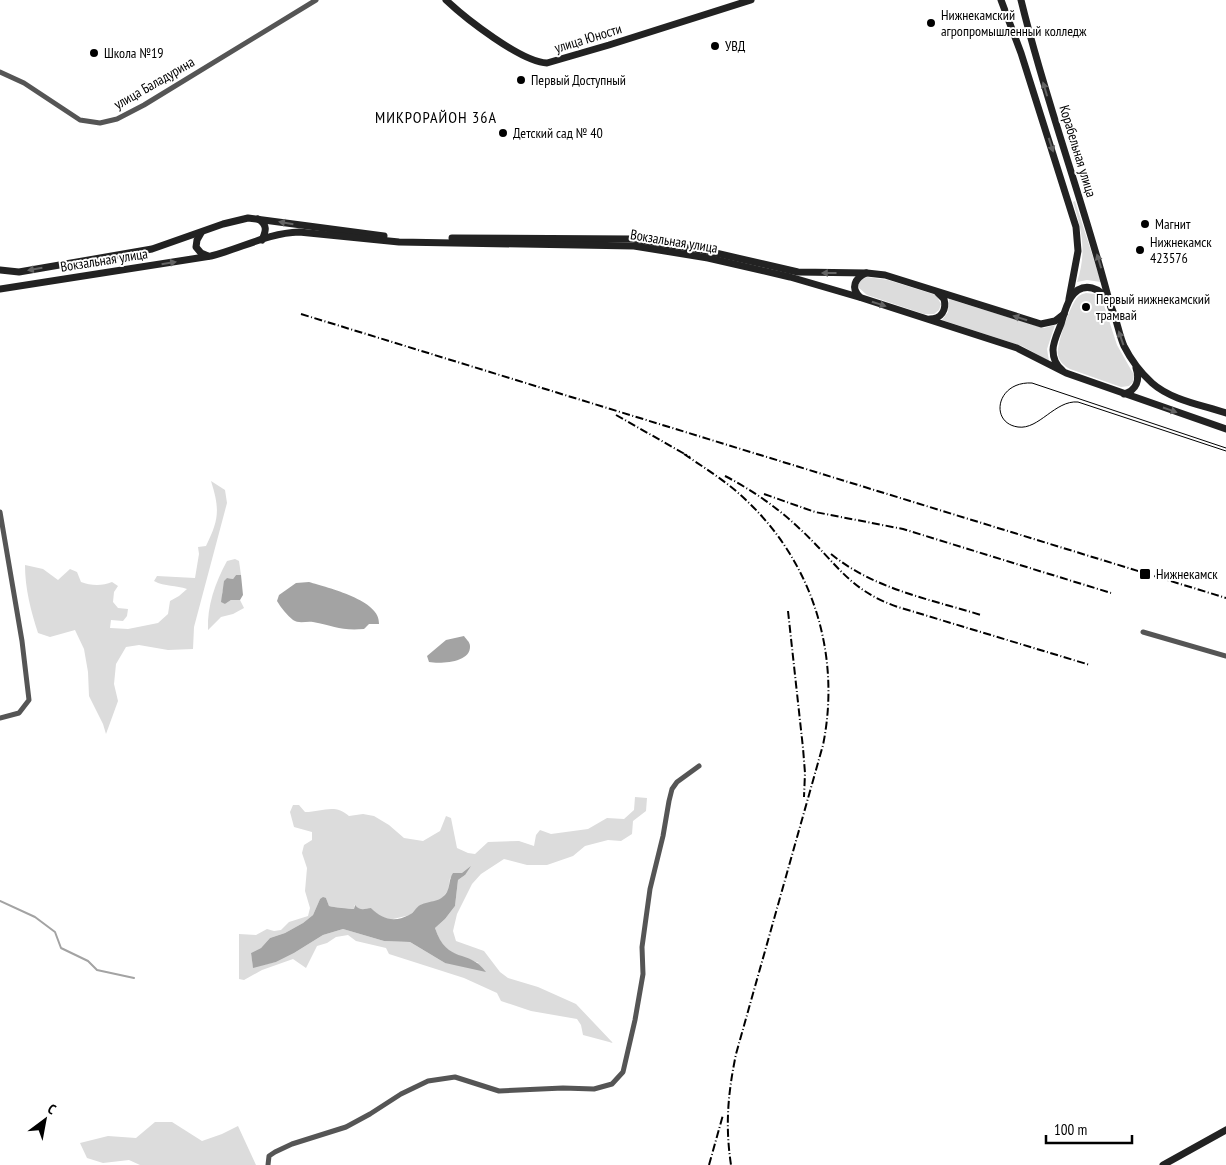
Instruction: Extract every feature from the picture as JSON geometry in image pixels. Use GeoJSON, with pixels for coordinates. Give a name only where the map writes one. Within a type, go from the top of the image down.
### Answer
{"type":"FeatureCollection","features":[{"type":"Feature","properties":{"kind":"main road","name":"улица Юности"},"geometry":{"type":"LineString","coordinates":[[446,0],[465,17],[511,49],[536,61],[546,63],[751,0]]}},
{"type":"Feature","properties":{"kind":"main road","name":"Корабельная улица"},"geometry":{"type":"LineString","coordinates":[[1001,0],[1021,53],[1076,227],[1078,251],[1069,299]]}},
{"type":"Feature","properties":{"kind":"main road","name":"Корабельная улица"},"geometry":{"type":"LineString","coordinates":[[1021,0],[1033,51],[1112,308]]}},
{"type":"Feature","properties":{"kind":"main road"},"geometry":{"type":"LineString","coordinates":[[258,218],[266,227],[262,240]]}},
{"type":"Feature","properties":{"kind":"main road","name":"Вокзальная улица"},"geometry":{"type":"LineString","coordinates":[[0,270],[19,272],[152,249],[238,220],[258,218],[395,238],[633,239],[707,251],[798,272],[885,275],[1041,324],[1056,321],[1064,314]]}},
{"type":"Feature","properties":{"kind":"main road"},"geometry":{"type":"LineString","coordinates":[[202,232],[197,240],[196,247],[201,253],[211,256]]}},
{"type":"Feature","properties":{"kind":"main road","name":"Вокзальная улица"},"geometry":{"type":"LineString","coordinates":[[0,289],[211,256],[285,232],[399,242],[634,246],[717,260],[790,277],[862,298],[1018,348],[1066,373],[1226,429]]}},
{"type":"Feature","properties":{"kind":"main road"},"geometry":{"type":"LineString","coordinates":[[862,298],[855,291],[854,284],[858,278],[866,273]]}},
{"type":"Feature","properties":{"kind":"main road"},"geometry":{"type":"LineString","coordinates":[[1066,373],[1056,363],[1053,353],[1055,340],[1069,299],[1080,289],[1091,288],[1101,293],[1112,308],[1123,345],[1136,366],[1149,380],[1161,390],[1226,413]]}},
{"type":"Feature","properties":{"kind":"main road"},"geometry":{"type":"LineString","coordinates":[[927,319],[937,318],[945,309],[944,299],[935,291]]}},
{"type":"Feature","properties":{"kind":"main road"},"geometry":{"type":"LineString","coordinates":[[1124,394],[1133,390],[1137,384],[1138,374],[1136,366]]}},
{"type":"Feature","properties":{"kind":"main road"},"geometry":{"type":"LineString","coordinates":[[1163,1165],[1226,1130]]}},
{"type":"Feature","properties":{"kind":"street","name":"улица Баладурина"},"geometry":{"type":"LineString","coordinates":[[0,72],[24,82],[80,120],[91,123],[109,121],[144,105],[316,0]]}},
{"type":"Feature","properties":{"kind":"street"},"geometry":{"type":"LineString","coordinates":[[0,512],[22,642],[29,700],[19,713],[0,718]]}},
{"type":"Feature","properties":{"kind":"street"},"geometry":{"type":"LineString","coordinates":[[1143,632],[1226,656]]}},
{"type":"Feature","properties":{"kind":"street"},"geometry":{"type":"LineString","coordinates":[[268,1165],[269,1156],[274,1152],[292,1144],[346,1127],[401,1094],[428,1081],[455,1077],[499,1091],[563,1088],[594,1089],[612,1084],[623,1072],[635,1020],[643,974],[642,947],[650,889],[672,789],[676,782],[699,766]]}},
{"type":"Feature","properties":{"kind":"shaded area"},"geometry":{"type":"Polygon","coordinates":[[[1075,201],[1101,282],[1087,280],[1077,282],[1083,251],[1081,232],[1073,202],[1075,201]]]}},
{"type":"Feature","properties":{"kind":"shaded area"},"geometry":{"type":"Polygon","coordinates":[[[867,277],[888,280],[936,295],[941,304],[939,310],[934,314],[924,314],[867,295],[858,287],[861,281],[867,277]]]}},
{"type":"Feature","properties":{"kind":"shaded area"},"geometry":{"type":"Polygon","coordinates":[[[1086,293],[1095,294],[1102,299],[1117,345],[1134,375],[1133,382],[1129,386],[1121,387],[1070,369],[1059,359],[1058,350],[1061,335],[1073,303],[1086,293]]]}},
{"type":"Feature","properties":{"kind":"shaded area"},"geometry":{"type":"Polygon","coordinates":[[[949,299],[1044,328],[1055,325],[1047,349],[1049,361],[1022,346],[942,320],[948,312],[949,299]]]}},
{"type":"Feature","properties":{"kind":"shaded area"},"geometry":{"type":"Polygon","coordinates":[[[211,481],[225,490],[227,503],[194,627],[193,649],[168,650],[139,645],[126,647],[116,664],[114,684],[118,701],[106,734],[89,696],[88,672],[84,649],[75,630],[50,637],[38,633],[29,600],[25,565],[43,569],[58,580],[70,569],[77,572],[81,582],[97,585],[112,582],[118,586],[114,592],[113,602],[118,608],[128,609],[127,616],[123,621],[111,620],[110,628],[128,629],[158,623],[168,614],[170,601],[187,589],[154,581],[157,576],[195,578],[199,554],[198,547],[206,546],[214,529],[217,507],[211,481]]]}},
{"type":"Feature","properties":{"kind":"shaded area"},"geometry":{"type":"Polygon","coordinates":[[[235,559],[239,561],[241,575],[236,575],[233,579],[227,578],[222,593],[225,604],[231,600],[240,600],[244,608],[233,614],[221,617],[208,630],[210,603],[215,586],[227,561],[235,559]]]}},
{"type":"Feature","properties":{"kind":"shaded area"},"geometry":{"type":"Polygon","coordinates":[[[236,575],[241,575],[243,595],[240,600],[231,600],[225,604],[221,602],[224,581],[227,578],[233,579],[236,575]]]}},
{"type":"Feature","properties":{"kind":"shaded area"},"geometry":{"type":"Polygon","coordinates":[[[309,582],[352,596],[363,602],[372,608],[379,624],[369,624],[364,629],[349,629],[293,620],[277,601],[279,595],[296,583],[309,582]]]}},
{"type":"Feature","properties":{"kind":"shaded area"},"geometry":{"type":"Polygon","coordinates":[[[464,636],[470,646],[466,656],[454,661],[429,662],[427,656],[446,640],[464,636]]]}},
{"type":"Feature","properties":{"kind":"shaded area"},"geometry":{"type":"Polygon","coordinates":[[[635,797],[647,798],[646,811],[633,821],[632,834],[621,841],[608,840],[585,846],[573,856],[547,865],[527,865],[504,859],[481,874],[472,884],[457,914],[453,931],[456,941],[484,951],[500,972],[508,978],[538,987],[576,1004],[613,1043],[583,1035],[581,1025],[577,1019],[531,1011],[501,1001],[497,993],[464,978],[389,954],[386,948],[356,941],[348,935],[336,937],[327,943],[317,946],[306,968],[293,959],[262,970],[244,980],[239,979],[239,934],[256,935],[267,929],[281,930],[289,922],[308,916],[310,908],[305,891],[307,868],[302,853],[304,845],[312,840],[312,832],[294,827],[290,812],[293,805],[299,805],[305,812],[333,809],[344,812],[349,816],[363,814],[374,816],[389,825],[404,838],[423,841],[440,831],[446,816],[451,818],[457,848],[475,854],[488,842],[519,841],[534,846],[536,835],[540,830],[551,834],[588,829],[607,818],[624,819],[634,810],[635,797]],[[462,873],[450,878],[448,891],[439,901],[420,905],[410,915],[389,920],[379,916],[371,908],[361,910],[354,905],[354,909],[329,906],[326,898],[320,899],[313,915],[303,923],[285,933],[270,938],[261,948],[251,953],[253,967],[276,962],[323,935],[343,929],[384,941],[410,942],[445,963],[479,963],[451,952],[438,937],[435,928],[455,906],[458,880],[465,875],[462,873]]]}},
{"type":"Feature","properties":{"kind":"shaded area"},"geometry":{"type":"Polygon","coordinates":[[[471,866],[465,875],[458,880],[455,906],[435,928],[440,940],[446,947],[452,952],[473,960],[486,972],[445,963],[410,942],[384,941],[343,929],[323,935],[276,962],[253,968],[251,953],[261,948],[270,938],[285,933],[303,923],[313,915],[320,899],[323,897],[326,898],[329,906],[354,909],[355,905],[360,909],[371,908],[379,915],[388,919],[398,919],[411,914],[424,903],[435,901],[444,896],[453,873],[462,873],[471,866]]]}},
{"type":"Feature","properties":{"kind":"shaded area"},"geometry":{"type":"Polygon","coordinates":[[[155,1122],[172,1122],[202,1141],[238,1126],[256,1165],[140,1165],[129,1160],[103,1163],[87,1158],[80,1143],[108,1136],[136,1138],[155,1122]]]}},
{"type":"Feature","properties":{"kind":"waterway"},"geometry":{"type":"LineString","coordinates":[[0,901],[35,917],[55,932],[61,948],[88,961],[97,970],[134,978]]}},
{"type":"Feature","properties":{"kind":"tram line"},"geometry":{"type":"LineString","coordinates":[[1226,448],[1032,383],[1020,384],[1011,388],[1004,395],[1001,403],[1000,411],[1003,418],[1009,424],[1018,427],[1026,427],[1033,424],[1062,405],[1078,402],[1226,451]]}},
{"type":"Feature","properties":{"kind":"railway"},"geometry":{"type":"LineString","coordinates":[[301,314],[1226,598]]}},
{"type":"Feature","properties":{"kind":"railway"},"geometry":{"type":"LineString","coordinates":[[616,415],[690,457]]}},
{"type":"Feature","properties":{"kind":"railway"},"geometry":{"type":"LineString","coordinates":[[684,454],[741,495],[771,527],[790,554],[805,583],[817,614],[825,646],[828,679],[828,712],[823,745],[736,1054],[728,1109],[731,1165]]}},
{"type":"Feature","properties":{"kind":"railway"},"geometry":{"type":"LineString","coordinates":[[725,476],[755,493],[783,514],[855,584],[881,600],[898,607],[1090,665]]}},
{"type":"Feature","properties":{"kind":"railway"},"geometry":{"type":"LineString","coordinates":[[764,494],[815,512],[903,529],[1111,593]]}},
{"type":"Feature","properties":{"kind":"railway"},"geometry":{"type":"LineString","coordinates":[[831,554],[865,576],[903,592],[981,615]]}},
{"type":"Feature","properties":{"kind":"railway"},"geometry":{"type":"LineString","coordinates":[[788,611],[803,748],[804,797]]}},
{"type":"Feature","properties":{"kind":"railway"},"geometry":{"type":"LineString","coordinates":[[709,1165],[723,1115]]}},
{"type":"Feature","properties":{"kind":"place","name":"Нижнекамский агропромышленный колледж"},"geometry":{"type":"Point","coordinates":[931,23]}},
{"type":"Feature","properties":{"kind":"place","name":"УВД"},"geometry":{"type":"Point","coordinates":[715,46]}},
{"type":"Feature","properties":{"kind":"place","name":"Школа №19"},"geometry":{"type":"Point","coordinates":[94,53]}},
{"type":"Feature","properties":{"kind":"place","name":"Первый Доступный"},"geometry":{"type":"Point","coordinates":[521,80]}},
{"type":"Feature","properties":{"kind":"place","name":"Детский сад № 40"},"geometry":{"type":"Point","coordinates":[503,133]}},
{"type":"Feature","properties":{"kind":"place","name":"Магнит"},"geometry":{"type":"Point","coordinates":[1145,224]}},
{"type":"Feature","properties":{"kind":"place","name":"Нижнекамск 423576"},"geometry":{"type":"Point","coordinates":[1140,250]}},
{"type":"Feature","properties":{"kind":"place","name":"Первый нижнекамский трамвай"},"geometry":{"type":"Point","coordinates":[1086,307]}},
{"type":"Feature","properties":{"kind":"place","name":"Нижнекамск"},"geometry":{"type":"Point","coordinates":[1145,574]}},
{"type":"Feature","properties":{"kind":"district","name":"МИКРОРАЙОН 36А"},"geometry":{"type":"Point","coordinates":[436,117]}}]}
